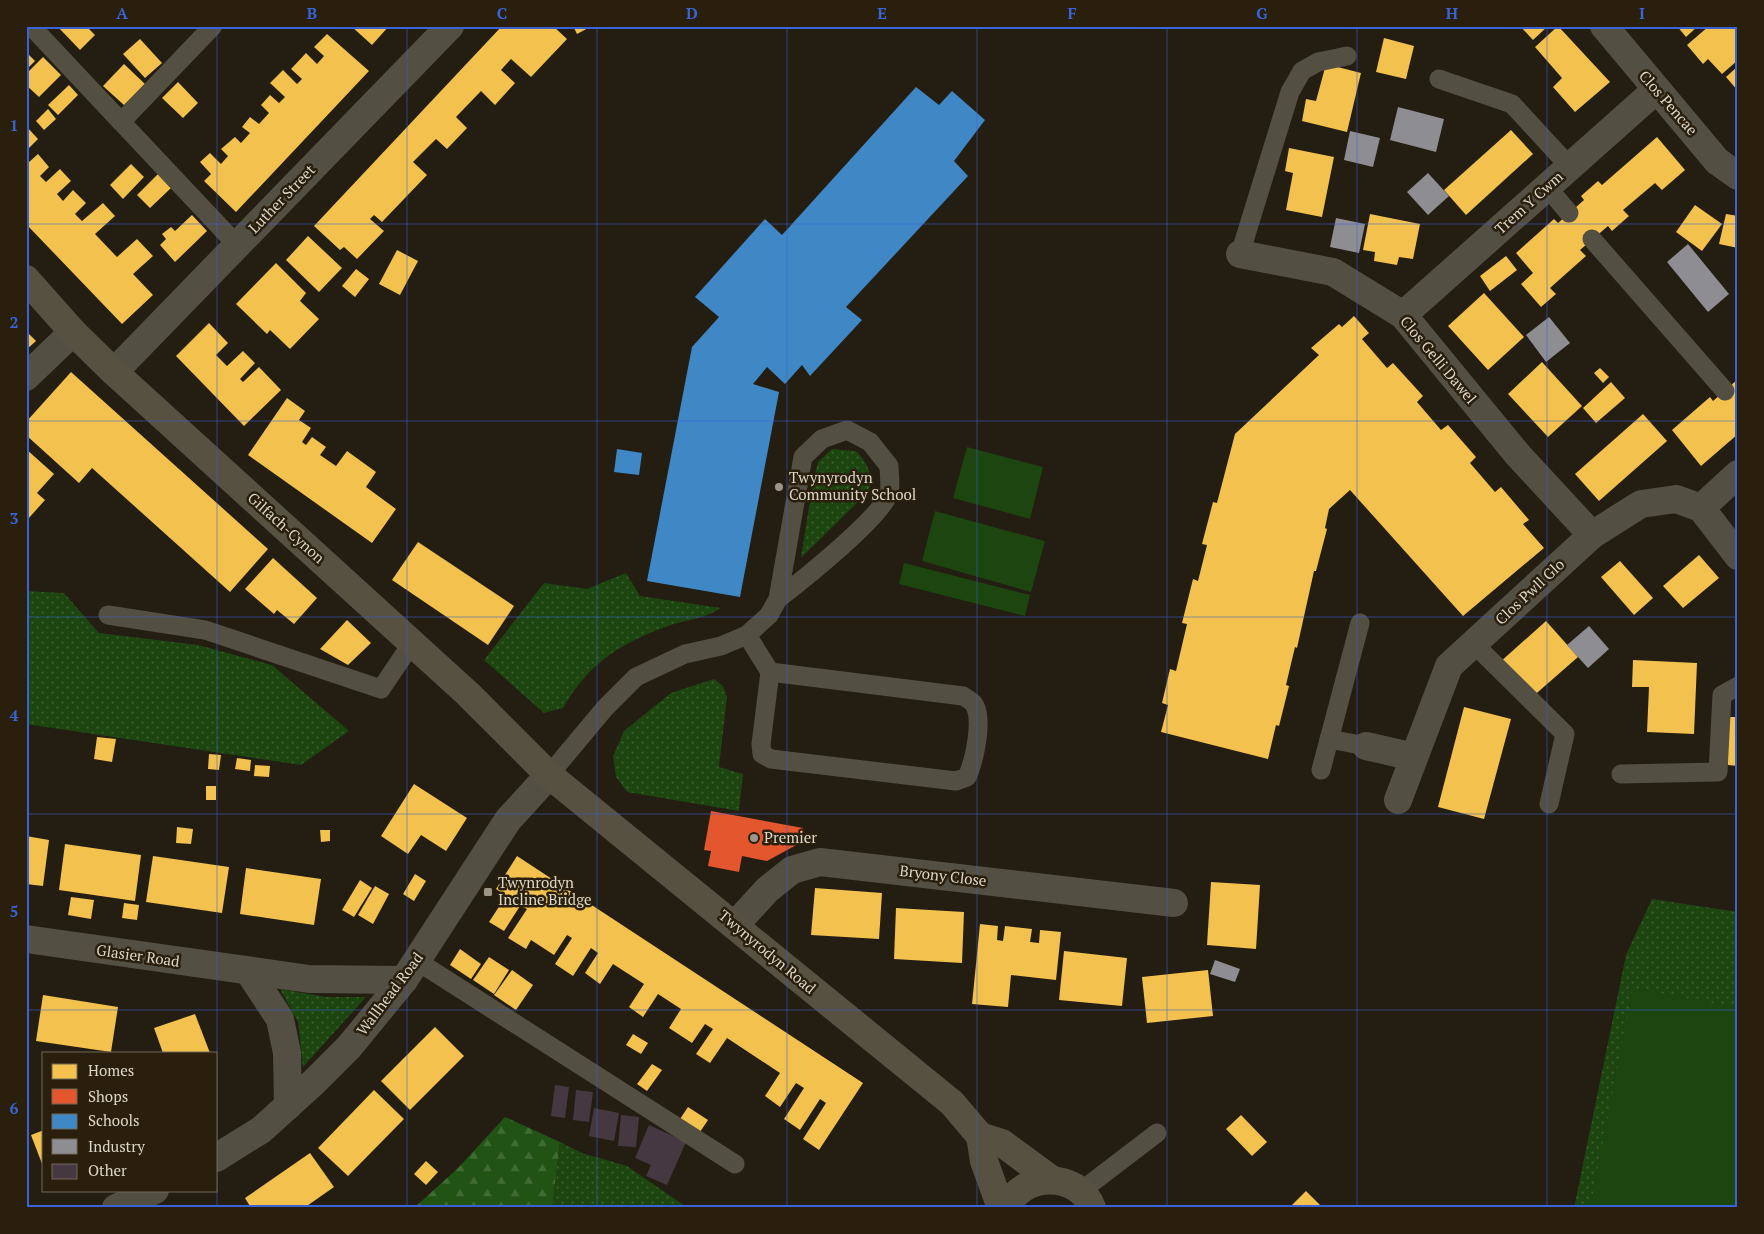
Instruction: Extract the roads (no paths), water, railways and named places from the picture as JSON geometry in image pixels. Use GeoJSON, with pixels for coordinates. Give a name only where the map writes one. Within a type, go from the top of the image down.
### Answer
{"type":"FeatureCollection","features":[{"type":"Feature","properties":{"kind":"street","name":"Luther Street"},"geometry":{"type":"LineString","coordinates":[[114,372],[450,26]]}},
{"type":"Feature","properties":{"kind":"street","name":"Clos Pencae"},"geometry":{"type":"LineString","coordinates":[[1604,26],[1656,90],[1718,160],[1738,176]]}},
{"type":"Feature","properties":{"kind":"street","name":"Trem Y Cwm"},"geometry":{"type":"LineString","coordinates":[[1403,315],[1656,90]]}},
{"type":"Feature","properties":{"kind":"street","name":"Clos Gelli Dawel"},"geometry":{"type":"LineString","coordinates":[[1240,254],[1333,272],[1403,315],[1518,455],[1592,535]]}},
{"type":"Feature","properties":{"kind":"street","name":"Gilfach-Cynon"},"geometry":{"type":"LineString","coordinates":[[26,279],[73,332],[114,372],[468,694],[549,775]]}},
{"type":"Feature","properties":{"kind":"street"},"geometry":{"type":"LineString","coordinates":[[26,378],[73,332]]}},
{"type":"Feature","properties":{"kind":"street"},"geometry":{"type":"LineString","coordinates":[[1738,474],[1700,508],[1738,556]]}},
{"type":"Feature","properties":{"kind":"street","name":"Clos Pwll Glo"},"geometry":{"type":"LineString","coordinates":[[1398,800],[1449,666],[1592,535],[1641,504],[1676,499],[1700,508]]}},
{"type":"Feature","properties":{"kind":"street"},"geometry":{"type":"LineString","coordinates":[[1366,746],[1414,757]]}},
{"type":"Feature","properties":{"kind":"street","name":"Twynyrodyn Road"},"geometry":{"type":"LineString","coordinates":[[549,775],[952,1103],[980,1136]]}},
{"type":"Feature","properties":{"kind":"street","name":"Wallhead Road"},"geometry":{"type":"LineString","coordinates":[[218,1157],[261,1130],[349,1047],[411,971],[508,820],[549,775]]}},
{"type":"Feature","properties":{"kind":"street","name":"Bryony Close"},"geometry":{"type":"LineString","coordinates":[[735,925],[767,890],[792,870],[820,862],[1174,903]]}},
{"type":"Feature","properties":{"kind":"street","name":"Glasier Road"},"geometry":{"type":"LineString","coordinates":[[26,939],[309,979],[411,971]]}},
{"type":"Feature","properties":{"kind":"street"},"geometry":{"type":"LineString","coordinates":[[250,972],[280,1019],[287,1052],[288,1106]]}},
{"type":"Feature","properties":{"kind":"street"},"geometry":{"type":"LineString","coordinates":[[1000,1208],[984,1161],[980,1136],[1002,1143],[1051,1179],[1067,1183],[1086,1200]]}},
{"type":"Feature","properties":{"kind":"street"},"geometry":{"type":"LineString","coordinates":[[1007,1208],[1020,1190],[1035,1182],[1051,1179]]}},
{"type":"Feature","properties":{"kind":"street"},"geometry":{"type":"LineString","coordinates":[[116,1208],[151,1192]]}},
{"type":"Feature","properties":{"kind":"lane"},"geometry":{"type":"LineString","coordinates":[[31,26],[236,245]]}},
{"type":"Feature","properties":{"kind":"lane"},"geometry":{"type":"LineString","coordinates":[[122,122],[213,26]]}},
{"type":"Feature","properties":{"kind":"lane"},"geometry":{"type":"LineString","coordinates":[[1240,254],[1290,92],[1302,71],[1318,62],[1347,56]]}},
{"type":"Feature","properties":{"kind":"lane"},"geometry":{"type":"LineString","coordinates":[[1439,79],[1512,104],[1570,167]]}},
{"type":"Feature","properties":{"kind":"lane"},"geometry":{"type":"LineString","coordinates":[[1547,188],[1569,213]]}},
{"type":"Feature","properties":{"kind":"lane"},"geometry":{"type":"LineString","coordinates":[[1592,239],[1725,391]]}},
{"type":"Feature","properties":{"kind":"lane"},"geometry":{"type":"LineString","coordinates":[[549,775],[605,708],[636,677],[685,654],[721,646],[747,635],[769,615],[778,599],[803,457],[822,439],[847,430],[870,442],[890,466],[889,493],[876,514],[805,579],[778,599]]}},
{"type":"Feature","properties":{"kind":"lane"},"geometry":{"type":"LineString","coordinates":[[108,615],[205,630],[381,689],[412,644]]}},
{"type":"Feature","properties":{"kind":"lane"},"geometry":{"type":"LineString","coordinates":[[1321,770],[1360,623]]}},
{"type":"Feature","properties":{"kind":"lane"},"geometry":{"type":"LineString","coordinates":[[747,635],[770,672],[761,744],[762,754],[771,759],[956,781],[967,777],[973,765],[979,715],[974,703],[963,696],[770,672]]}},
{"type":"Feature","properties":{"kind":"lane"},"geometry":{"type":"LineString","coordinates":[[1474,644],[1565,734],[1549,804]]}},
{"type":"Feature","properties":{"kind":"lane"},"geometry":{"type":"LineString","coordinates":[[1621,774],[1718,772],[1722,695],[1738,686]]}},
{"type":"Feature","properties":{"kind":"lane"},"geometry":{"type":"LineString","coordinates":[[1329,739],[1366,746]]}},
{"type":"Feature","properties":{"kind":"lane"},"geometry":{"type":"LineString","coordinates":[[411,971],[735,1164]]}},
{"type":"Feature","properties":{"kind":"lane"},"geometry":{"type":"LineString","coordinates":[[1086,1200],[1157,1133]]}},
{"type":"Feature","properties":{"kind":"place","name":"Twynyrodyn Community School"},"geometry":{"type":"Point","coordinates":[779,487]}},
{"type":"Feature","properties":{"kind":"place","name":"Premier"},"geometry":{"type":"Point","coordinates":[754,838]}},
{"type":"Feature","properties":{"kind":"place","name":"Twynrodyn Incline Bridge"},"geometry":{"type":"Point","coordinates":[488,892]}}]}
